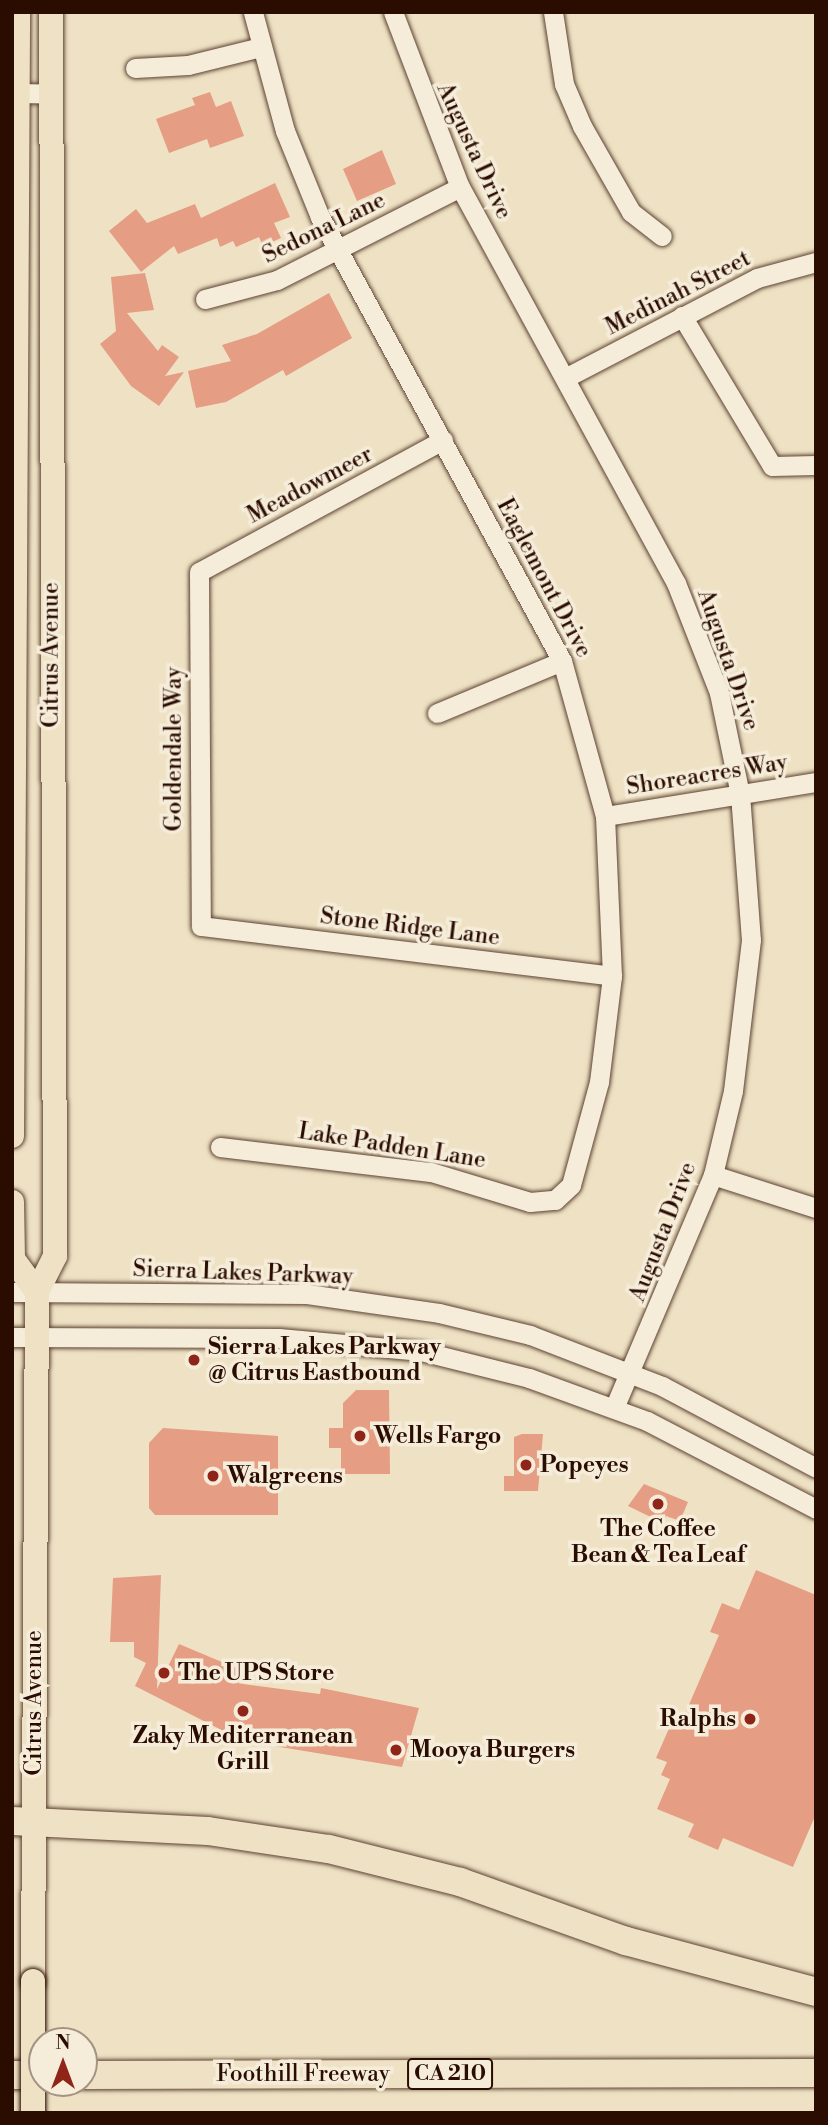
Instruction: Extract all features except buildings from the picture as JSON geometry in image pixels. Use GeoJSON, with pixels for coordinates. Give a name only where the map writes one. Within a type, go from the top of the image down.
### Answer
{"type":"FeatureCollection","features":[{"type":"Feature","properties":{"kind":"highway"},"geometry":{"type":"LineString","coordinates":[[23,1821],[208,1831],[329,1849],[460,1882],[626,1941],[816,1992]]}},
{"type":"Feature","properties":{"kind":"highway","name":"Foothill Freeway"},"geometry":{"type":"LineString","coordinates":[[98,2075],[816,2073]]}},
{"type":"Feature","properties":{"kind":"main road","name":"Citrus Avenue"},"geometry":{"type":"LineString","coordinates":[[12,1136],[15,93],[18,12]]}},
{"type":"Feature","properties":{"kind":"main road","name":"Citrus Avenue"},"geometry":{"type":"LineString","coordinates":[[33,2113],[33,1981],[23,1821],[24,1292],[55,1242],[51,12]]}},
{"type":"Feature","properties":{"kind":"main road"},"geometry":{"type":"LineString","coordinates":[[12,1202],[13,1259],[24,1292]]}},
{"type":"Feature","properties":{"kind":"street","name":"Eaglemont Drive"},"geometry":{"type":"LineString","coordinates":[[253,12],[285,131],[337,250],[562,662],[605,816],[612,976],[599,1082],[571,1185],[555,1200]]}},
{"type":"Feature","properties":{"kind":"street","name":"Augusta Drive"},"geometry":{"type":"LineString","coordinates":[[393,12],[460,187],[565,379],[701,642],[740,794],[750,896],[746,1008],[713,1175],[632,1373],[614,1408]]}},
{"type":"Feature","properties":{"kind":"street"},"geometry":{"type":"LineString","coordinates":[[553,12],[564,84],[582,126],[631,212],[662,236]]}},
{"type":"Feature","properties":{"kind":"street"},"geometry":{"type":"LineString","coordinates":[[135,68],[188,65],[261,47]]}},
{"type":"Feature","properties":{"kind":"street"},"geometry":{"type":"LineString","coordinates":[[15,93],[51,94]]}},
{"type":"Feature","properties":{"kind":"street","name":"Sedona Lane"},"geometry":{"type":"LineString","coordinates":[[205,299],[277,280],[460,187]]}},
{"type":"Feature","properties":{"kind":"street","name":"Medinah Street"},"geometry":{"type":"LineString","coordinates":[[565,379],[757,278],[816,262]]}},
{"type":"Feature","properties":{"kind":"street"},"geometry":{"type":"LineString","coordinates":[[682,316],[772,466],[816,465]]}},
{"type":"Feature","properties":{"kind":"street","name":"Meadowmeer"},"geometry":{"type":"LineString","coordinates":[[200,572],[443,440]]}},
{"type":"Feature","properties":{"kind":"street","name":"Goldendale Way"},"geometry":{"type":"LineString","coordinates":[[200,572],[201,926]]}},
{"type":"Feature","properties":{"kind":"street"},"geometry":{"type":"LineString","coordinates":[[437,713],[562,662]]}},
{"type":"Feature","properties":{"kind":"street","name":"Shoreacres Way"},"geometry":{"type":"LineString","coordinates":[[605,816],[816,782]]}},
{"type":"Feature","properties":{"kind":"street","name":"Stone Ridge Lane"},"geometry":{"type":"LineString","coordinates":[[201,926],[612,976]]}},
{"type":"Feature","properties":{"kind":"street","name":"Lake Padden Lane"},"geometry":{"type":"LineString","coordinates":[[220,1147],[431,1172],[530,1202],[555,1200]]}},
{"type":"Feature","properties":{"kind":"street"},"geometry":{"type":"LineString","coordinates":[[713,1175],[816,1208]]}},
{"type":"Feature","properties":{"kind":"street","name":"Sierra Lakes Parkway"},"geometry":{"type":"LineString","coordinates":[[24,1292],[355,1300],[530,1335],[632,1373],[816,1468]]}},
{"type":"Feature","properties":{"kind":"street"},"geometry":{"type":"LineString","coordinates":[[24,1337],[279,1338],[391,1347],[501,1370],[614,1408],[816,1509]]}},
{"type":"Feature","properties":{"kind":"place","name":"Sierra Lakes Parkway @ Citrus Eastbound"},"geometry":{"type":"Point","coordinates":[194,1360]}},
{"type":"Feature","properties":{"kind":"place","name":"Wells Fargo"},"geometry":{"type":"Point","coordinates":[360,1436]}},
{"type":"Feature","properties":{"kind":"place","name":"Popeyes"},"geometry":{"type":"Point","coordinates":[526,1465]}},
{"type":"Feature","properties":{"kind":"place","name":"Walgreens"},"geometry":{"type":"Point","coordinates":[213,1476]}},
{"type":"Feature","properties":{"kind":"place","name":"The Coffee Bean & Tea Leaf"},"geometry":{"type":"Point","coordinates":[658,1504]}},
{"type":"Feature","properties":{"kind":"place","name":"The UPS Store"},"geometry":{"type":"Point","coordinates":[164,1673]}},
{"type":"Feature","properties":{"kind":"place","name":"Zaky Mediterranean Grill"},"geometry":{"type":"Point","coordinates":[243,1711]}},
{"type":"Feature","properties":{"kind":"place","name":"Ralphs"},"geometry":{"type":"Point","coordinates":[750,1719]}},
{"type":"Feature","properties":{"kind":"place","name":"Mooya Burgers"},"geometry":{"type":"Point","coordinates":[396,1750]}}]}
